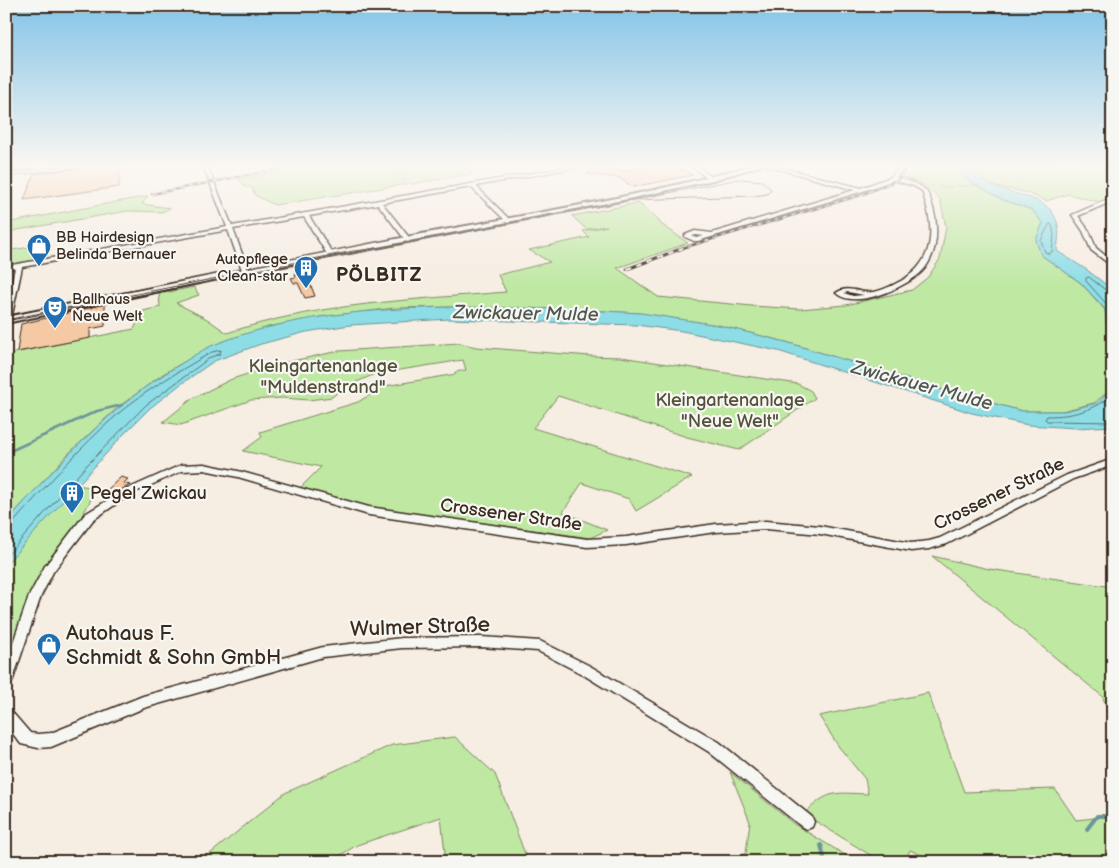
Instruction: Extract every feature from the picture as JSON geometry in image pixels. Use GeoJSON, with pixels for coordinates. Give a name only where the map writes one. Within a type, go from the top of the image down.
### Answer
{"type":"FeatureCollection","features":[{"type":"Feature","properties":{"kind":"street"},"geometry":{"type":"LineString","coordinates":[[222,206],[246,273]]}},
{"type":"Feature","properties":{"kind":"street"},"geometry":{"type":"LineString","coordinates":[[6,268],[359,206]]}},
{"type":"Feature","properties":{"kind":"street"},"geometry":{"type":"LineString","coordinates":[[382,206],[408,240]]}},
{"type":"Feature","properties":{"kind":"street"},"geometry":{"type":"LineString","coordinates":[[493,206],[508,220]]}},
{"type":"Feature","properties":{"kind":"street"},"geometry":{"type":"LineString","coordinates":[[19,265],[7,320],[246,273],[330,254],[582,206]]}},
{"type":"Feature","properties":{"kind":"street"},"geometry":{"type":"LineString","coordinates":[[712,236],[811,206]]}},
{"type":"Feature","properties":{"kind":"street"},"geometry":{"type":"LineString","coordinates":[[870,294],[890,289],[912,277],[924,265],[931,252],[934,224],[929,206]]}},
{"type":"Feature","properties":{"kind":"street"},"geometry":{"type":"LineString","coordinates":[[1098,206],[1075,215],[1086,230],[1093,249],[1113,264]]}},
{"type":"Feature","properties":{"kind":"street"},"geometry":{"type":"LineString","coordinates":[[306,215],[330,254]]}},
{"type":"Feature","properties":{"kind":"street"},"geometry":{"type":"LineString","coordinates":[[246,273],[353,253],[379,246]]}},
{"type":"Feature","properties":{"kind":"street","name":"Crossener Straße"},"geometry":{"type":"LineString","coordinates":[[6,682],[35,596],[49,570],[89,517],[126,493],[181,468],[204,467],[253,478],[369,512],[563,540],[609,543],[716,528],[766,525],[820,530],[911,548],[943,541],[1070,477],[1113,462]]}},
{"type":"Feature","properties":{"kind":"street","name":"Wulmer Straße"},"geometry":{"type":"LineString","coordinates":[[6,715],[26,738],[38,741],[51,740],[143,702],[323,652],[402,643],[480,642],[540,646],[586,670],[714,747],[807,822]]}},
{"type":"Feature","properties":{"kind":"green space"},"geometry":{"type":"Polygon","coordinates":[[[98,206],[153,206],[170,208],[162,212],[128,211],[6,232],[6,223],[98,206]]]}},
{"type":"Feature","properties":{"kind":"green space"},"geometry":{"type":"Polygon","coordinates":[[[625,206],[641,206],[655,216],[661,224],[688,243],[617,268],[658,297],[800,309],[846,305],[912,290],[928,277],[940,259],[946,227],[941,206],[1019,206],[1032,210],[1043,223],[1036,240],[1041,255],[1081,283],[1105,310],[1113,388],[1094,403],[1062,411],[1022,411],[943,390],[786,342],[718,325],[638,313],[567,309],[452,307],[395,308],[320,317],[268,327],[210,347],[163,374],[117,408],[67,455],[6,522],[6,360],[14,353],[134,329],[143,311],[160,307],[159,294],[194,287],[199,295],[176,303],[207,319],[227,333],[295,315],[330,309],[365,304],[506,292],[498,275],[550,262],[529,250],[589,237],[583,231],[607,226],[586,229],[572,216],[625,206]]]}},
{"type":"Feature","properties":{"kind":"green space"},"geometry":{"type":"Polygon","coordinates":[[[37,246],[34,260],[8,265],[12,250],[37,246]]]}},
{"type":"Feature","properties":{"kind":"green space"},"geometry":{"type":"Polygon","coordinates":[[[459,343],[476,347],[621,357],[798,384],[811,391],[815,398],[739,450],[687,437],[558,396],[533,428],[692,477],[636,511],[629,499],[582,483],[563,512],[607,530],[590,538],[349,504],[300,488],[321,467],[243,451],[262,437],[260,432],[358,402],[385,386],[456,374],[455,372],[466,370],[463,360],[375,374],[343,388],[332,397],[309,400],[282,398],[251,400],[181,425],[163,422],[193,398],[232,379],[278,364],[339,351],[459,343]]]}},
{"type":"Feature","properties":{"kind":"green space"},"geometry":{"type":"Polygon","coordinates":[[[76,485],[97,488],[81,518],[63,543],[6,675],[6,564],[76,485]]]}},
{"type":"Feature","properties":{"kind":"green space"},"geometry":{"type":"Polygon","coordinates":[[[932,556],[989,569],[1113,587],[1113,721],[1102,696],[932,556]]]}},
{"type":"Feature","properties":{"kind":"green space"},"geometry":{"type":"Polygon","coordinates":[[[928,693],[964,792],[1055,789],[1076,820],[1113,816],[1113,862],[937,862],[910,850],[904,862],[884,862],[804,814],[820,800],[833,794],[868,794],[865,779],[839,747],[819,716],[928,693]]]}},
{"type":"Feature","properties":{"kind":"green space"},"geometry":{"type":"Polygon","coordinates":[[[455,737],[495,774],[528,862],[446,862],[441,817],[357,845],[329,862],[200,862],[285,793],[392,745],[455,737]]]}},
{"type":"Feature","properties":{"kind":"green space"},"geometry":{"type":"Polygon","coordinates":[[[730,772],[794,824],[855,861],[861,862],[728,862],[746,853],[750,822],[730,772]]]}},
{"type":"Feature","properties":{"kind":"water"},"geometry":{"type":"Polygon","coordinates":[[[1019,206],[1044,206],[1048,208],[1058,225],[1057,251],[1087,270],[1113,290],[1113,387],[1105,309],[1081,283],[1041,255],[1036,240],[1043,223],[1032,210],[1019,206]]]}},
{"type":"Feature","properties":{"kind":"water","name":"Zwickauer Mulde"},"geometry":{"type":"Polygon","coordinates":[[[452,307],[567,309],[641,313],[718,325],[786,342],[943,390],[1022,411],[1065,411],[1097,403],[1113,388],[1113,426],[1076,428],[1028,425],[972,413],[778,351],[682,331],[636,325],[449,319],[350,325],[306,332],[261,344],[214,361],[150,408],[123,435],[6,564],[6,522],[26,500],[86,437],[108,417],[154,381],[203,350],[269,327],[299,321],[360,312],[452,307]]]}},
{"type":"Feature","properties":{"kind":"building","name":"Autopflege Clean-star"},"geometry":{"type":"Polygon","coordinates":[[[305,271],[315,296],[305,298],[298,283],[294,283],[291,278],[296,277],[295,273],[305,271]]]}},
{"type":"Feature","properties":{"kind":"building","name":"Ballhaus Neue Welt"},"geometry":{"type":"Polygon","coordinates":[[[105,304],[105,326],[90,329],[90,338],[17,352],[21,324],[105,304]]]}},
{"type":"Feature","properties":{"kind":"building"},"geometry":{"type":"Polygon","coordinates":[[[121,477],[128,479],[124,483],[130,485],[117,492],[107,490],[121,477]]]}},
{"type":"Feature","properties":{"kind":"waterway"},"geometry":{"type":"LineString","coordinates":[[6,453],[97,411],[122,405]]}},
{"type":"Feature","properties":{"kind":"waterway"},"geometry":{"type":"LineString","coordinates":[[1087,829],[1097,816],[1113,816]]}},
{"type":"Feature","properties":{"kind":"waterway"},"geometry":{"type":"LineString","coordinates":[[821,845],[825,862]]}},
{"type":"Feature","properties":{"kind":"tram line"},"geometry":{"type":"LineString","coordinates":[[6,320],[353,251],[382,248],[604,206]]}},
{"type":"Feature","properties":{"kind":"tram line"},"geometry":{"type":"LineString","coordinates":[[6,321],[604,206]]}},
{"type":"Feature","properties":{"kind":"railway"},"geometry":{"type":"LineString","coordinates":[[679,249],[826,206]]}},
{"type":"Feature","properties":{"kind":"railway"},"geometry":{"type":"LineString","coordinates":[[627,269],[683,248]]}},
{"type":"Feature","properties":{"kind":"place","name":"BB Hairdesign Belinda Bernauer"},"geometry":{"type":"Point","coordinates":[39,267]}},
{"type":"Feature","properties":{"kind":"place","name":"Autopflege Clean-star"},"geometry":{"type":"Point","coordinates":[306,289]}},
{"type":"Feature","properties":{"kind":"place","name":"Ballhaus Neue Welt"},"geometry":{"type":"Point","coordinates":[55,329]}},
{"type":"Feature","properties":{"kind":"place","name":"Pegel Zwickau"},"geometry":{"type":"Point","coordinates":[72,514]}},
{"type":"Feature","properties":{"kind":"place","name":"Autohaus F. Schmidt & Sohn GmbH"},"geometry":{"type":"Point","coordinates":[49,666]}},
{"type":"Feature","properties":{"kind":"district","name":"PÖLBITZ"},"geometry":{"type":"Point","coordinates":[379,275]}},
{"type":"Feature","properties":{"kind":"park label","name":"Kleingartenanlage \"Muldenstrand\""},"geometry":{"type":"Point","coordinates":[323,376]}},
{"type":"Feature","properties":{"kind":"park label","name":"Kleingartenanlage \"Neue Welt\""},"geometry":{"type":"Point","coordinates":[730,410]}}]}
